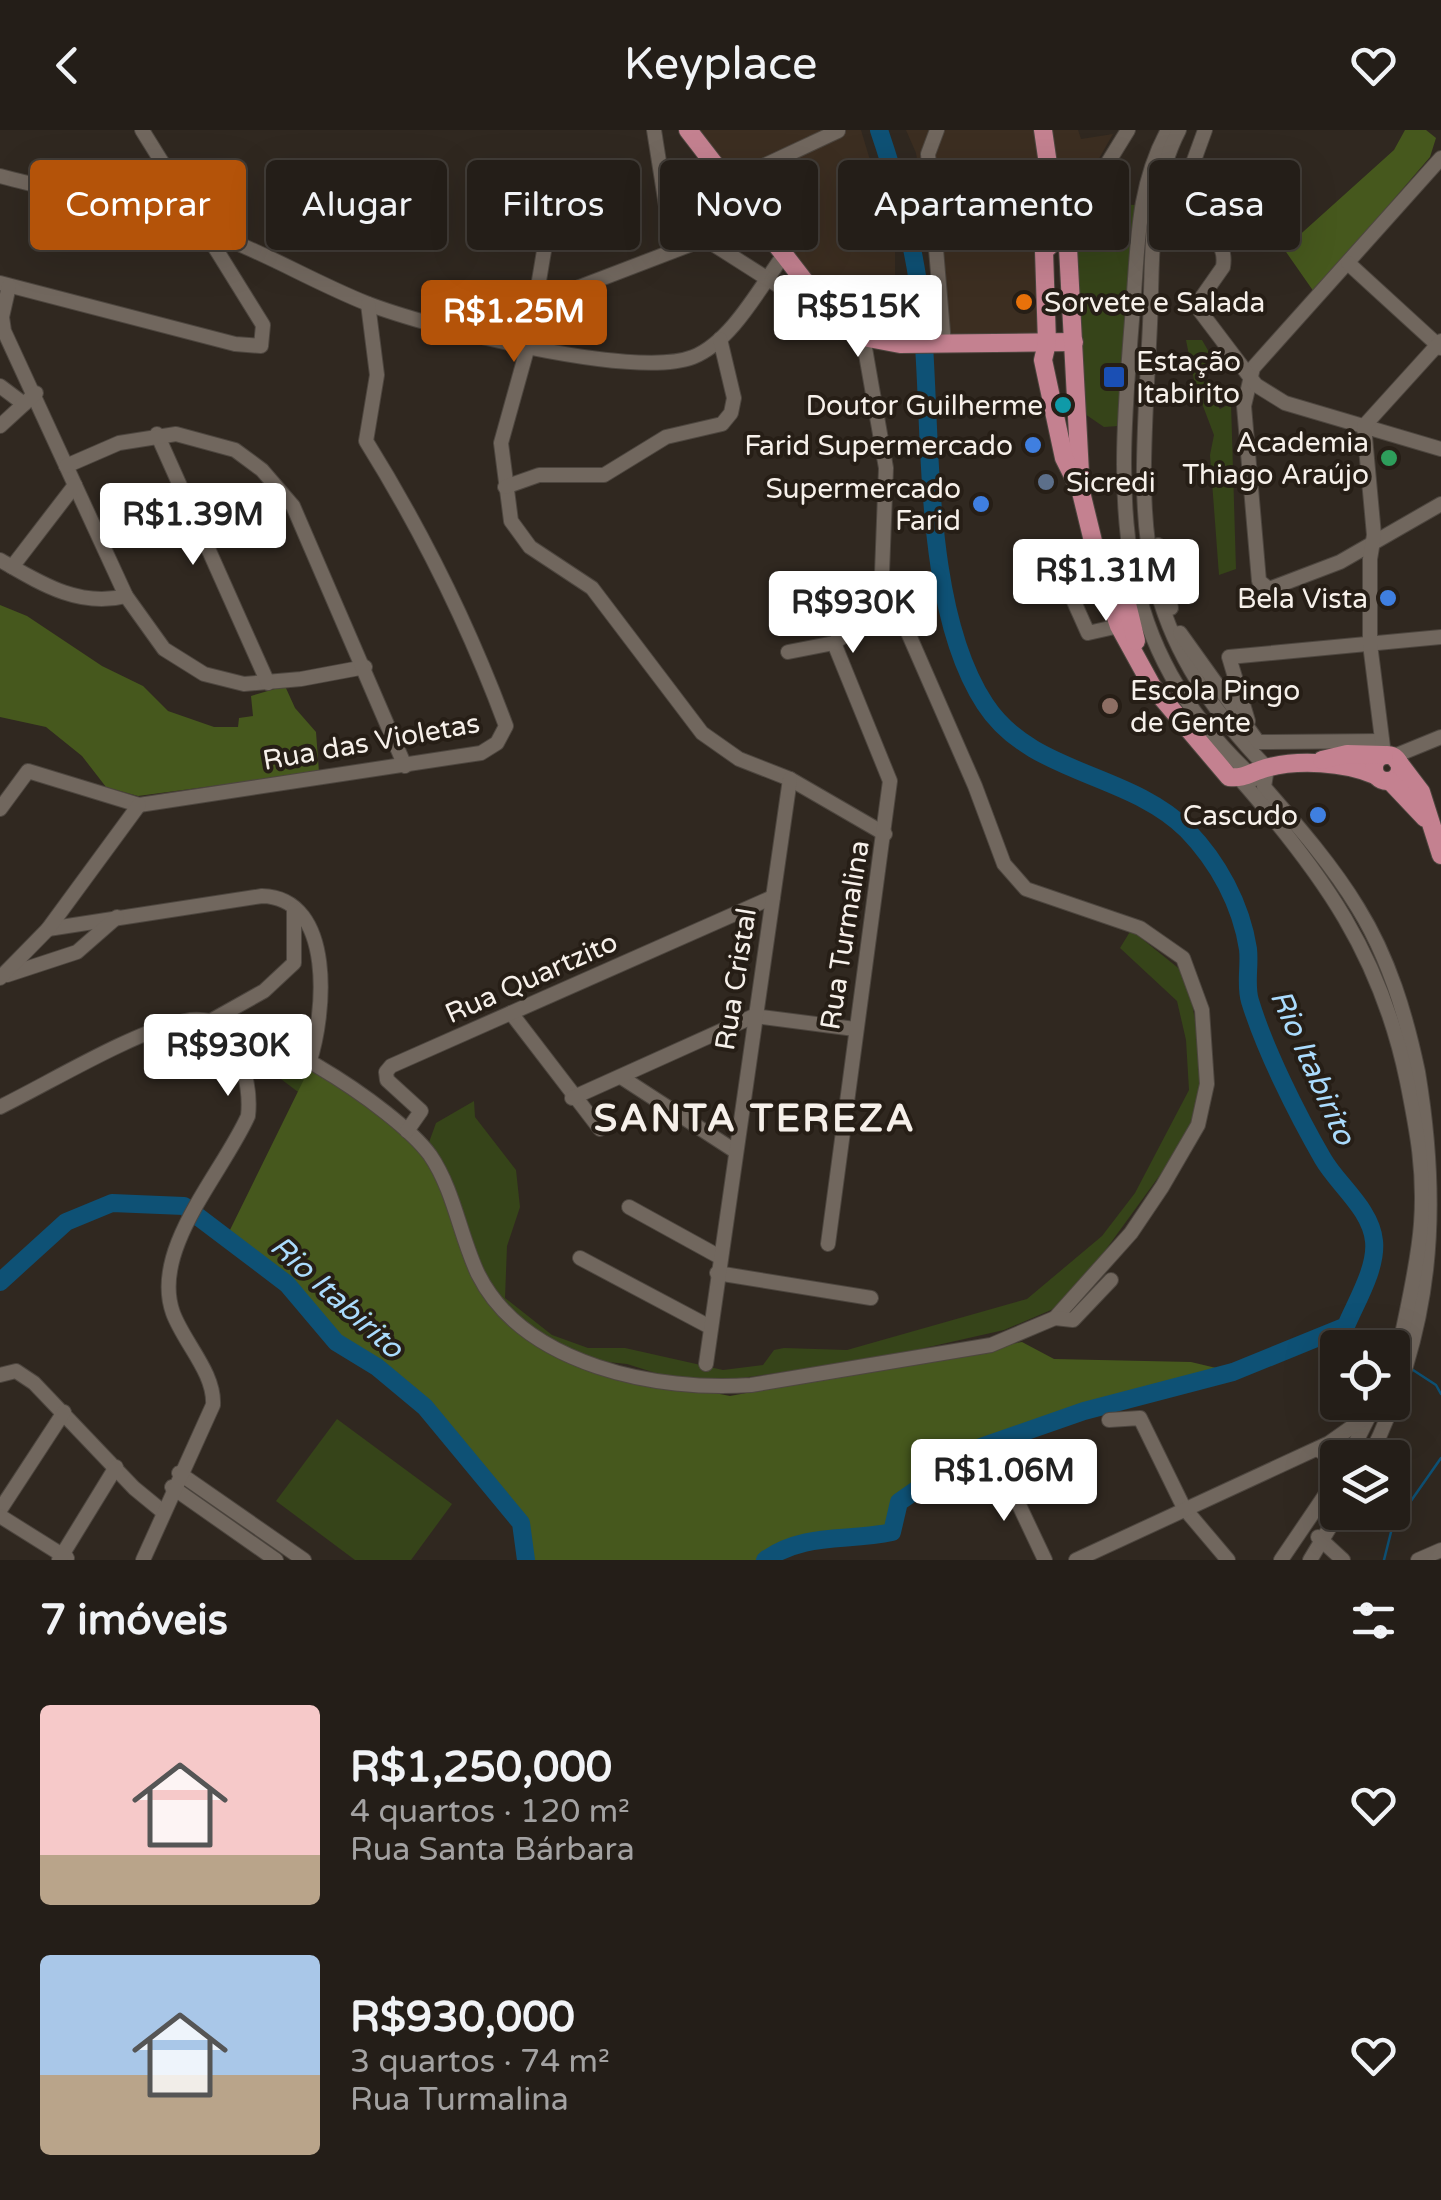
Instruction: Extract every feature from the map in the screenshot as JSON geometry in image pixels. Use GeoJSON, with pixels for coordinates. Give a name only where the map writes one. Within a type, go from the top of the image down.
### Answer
{"type":"FeatureCollection","features":[{"type":"Feature","properties":{"kind":"main road"},"geometry":{"type":"LineString","coordinates":[[688,130],[710,160]]}},
{"type":"Feature","properties":{"kind":"main road"},"geometry":{"type":"LineString","coordinates":[[1043,130],[1047,160]]}},
{"type":"Feature","properties":{"kind":"main road"},"geometry":{"type":"LineString","coordinates":[[778,250],[836,322],[863,337],[900,344],[1074,342]]}},
{"type":"Feature","properties":{"kind":"main road"},"geometry":{"type":"LineString","coordinates":[[1045,250],[1047,343],[1043,360],[1064,458],[1081,492],[1118,626],[1173,716],[1250,777],[1339,755],[1389,753]]}},
{"type":"Feature","properties":{"kind":"main road"},"geometry":{"type":"LineString","coordinates":[[1068,250],[1081,492]]}},
{"type":"Feature","properties":{"kind":"main road"},"geometry":{"type":"LineString","coordinates":[[1097,551],[1126,600],[1146,676]]}},
{"type":"Feature","properties":{"kind":"main road"},"geometry":{"type":"LineString","coordinates":[[1126,600],[1132,568]]}},
{"type":"Feature","properties":{"kind":"main road"},"geometry":{"type":"LineString","coordinates":[[1126,600],[1144,617]]}},
{"type":"Feature","properties":{"kind":"main road"},"geometry":{"type":"LineString","coordinates":[[1312,764],[1383,778],[1399,772],[1389,753]]}},
{"type":"Feature","properties":{"kind":"main road"},"geometry":{"type":"LineString","coordinates":[[1389,753],[1421,792],[1441,854]]}},
{"type":"Feature","properties":{"kind":"main road"},"geometry":{"type":"LineString","coordinates":[[1383,778],[1430,827]]}},
{"type":"Feature","properties":{"kind":"street"},"geometry":{"type":"LineString","coordinates":[[142,130],[161,160]]}},
{"type":"Feature","properties":{"kind":"street"},"geometry":{"type":"LineString","coordinates":[[654,130],[660,166]]}},
{"type":"Feature","properties":{"kind":"street"},"geometry":{"type":"LineString","coordinates":[[775,160],[838,130]]}},
{"type":"Feature","properties":{"kind":"street"},"geometry":{"type":"LineString","coordinates":[[937,130],[928,154],[940,344]]}},
{"type":"Feature","properties":{"kind":"street"},"geometry":{"type":"LineString","coordinates":[[1110,160],[1128,130]]}},
{"type":"Feature","properties":{"kind":"street"},"geometry":{"type":"LineString","coordinates":[[1168,130],[1142,190],[1126,404],[1125,543],[1144,617],[1175,687],[1359,910],[1396,987],[1413,1046],[1432,1144],[1434,1238],[1412,1356],[1378,1440]]}},
{"type":"Feature","properties":{"kind":"street"},"geometry":{"type":"LineString","coordinates":[[1168,160],[1179,130]]}},
{"type":"Feature","properties":{"kind":"street"},"geometry":{"type":"LineString","coordinates":[[1194,160],[1205,130]]}},
{"type":"Feature","properties":{"kind":"street"},"geometry":{"type":"LineString","coordinates":[[1441,158],[1263,355],[1249,377],[1244,406],[1258,581],[1269,589],[1300,581],[1441,504]]}},
{"type":"Feature","properties":{"kind":"street"},"geometry":{"type":"LineString","coordinates":[[0,176],[30,184]]}},
{"type":"Feature","properties":{"kind":"street"},"geometry":{"type":"LineString","coordinates":[[246,248],[368,304],[528,346],[667,363],[693,357],[720,339],[783,256]]}},
{"type":"Feature","properties":{"kind":"street"},"geometry":{"type":"LineString","coordinates":[[218,250],[263,326],[261,346],[250,348],[5,284],[2,324],[126,596],[150,634],[186,666],[220,680],[268,683],[365,666]]}},
{"type":"Feature","properties":{"kind":"street"},"geometry":{"type":"LineString","coordinates":[[536,304],[674,250]]}},
{"type":"Feature","properties":{"kind":"street"},"geometry":{"type":"LineString","coordinates":[[727,250],[836,322]]}},
{"type":"Feature","properties":{"kind":"street"},"geometry":{"type":"LineString","coordinates":[[1155,250],[1142,499],[1146,550],[1174,640],[1250,777],[1343,910],[1384,994],[1400,1040],[1421,1136],[1422,1222],[1400,1330]]}},
{"type":"Feature","properties":{"kind":"street"},"geometry":{"type":"LineString","coordinates":[[1221,250],[1224,267],[1202,297],[1200,310],[1249,377],[1274,398],[1441,449]]}},
{"type":"Feature","properties":{"kind":"street"},"geometry":{"type":"LineString","coordinates":[[544,251],[528,346],[501,442],[508,513],[518,532],[547,560],[592,588],[702,734],[739,759],[790,779],[885,834]]}},
{"type":"Feature","properties":{"kind":"street"},"geometry":{"type":"LineString","coordinates":[[1348,263],[1440,345],[1364,426],[1373,544],[1370,644],[1389,753]]}},
{"type":"Feature","properties":{"kind":"street","name":"Rua das Violetas"},"geometry":{"type":"LineString","coordinates":[[0,808],[28,772],[139,805],[405,766],[481,752],[497,743],[506,726],[419,526],[366,441],[377,374],[368,304]]}},
{"type":"Feature","properties":{"kind":"street"},"geometry":{"type":"LineString","coordinates":[[0,1107],[166,1026],[220,1020],[264,1035],[407,1131],[440,1173],[469,1255],[502,1310],[548,1345],[630,1374],[715,1387],[751,1385],[991,1346],[1055,1318],[1131,1233],[1198,1125],[1207,1084],[1202,1010],[1191,972],[1171,947],[1140,928],[1026,889],[1009,872],[892,601],[880,558],[886,468],[863,337]]}},
{"type":"Feature","properties":{"kind":"street"},"geometry":{"type":"LineString","coordinates":[[505,487],[539,475],[604,475],[666,437],[722,424],[731,414],[734,398],[720,339]]}},
{"type":"Feature","properties":{"kind":"street"},"geometry":{"type":"LineString","coordinates":[[0,386],[24,404]]}},
{"type":"Feature","properties":{"kind":"street"},"geometry":{"type":"LineString","coordinates":[[0,426],[36,393]]}},
{"type":"Feature","properties":{"kind":"street"},"geometry":{"type":"LineString","coordinates":[[66,466],[120,443],[157,434],[218,443],[249,460],[275,481],[293,506],[405,766]]}},
{"type":"Feature","properties":{"kind":"street"},"geometry":{"type":"LineString","coordinates":[[157,434],[268,683]]}},
{"type":"Feature","properties":{"kind":"street"},"geometry":{"type":"LineString","coordinates":[[75,485],[6,564],[89,602],[126,596]]}},
{"type":"Feature","properties":{"kind":"street"},"geometry":{"type":"LineString","coordinates":[[1158,545],[1182,639],[1264,743],[1389,753],[1441,738]]}},
{"type":"Feature","properties":{"kind":"street"},"geometry":{"type":"LineString","coordinates":[[1100,570],[1072,578],[1068,586],[1084,630],[1093,634],[1118,626]]}},
{"type":"Feature","properties":{"kind":"street"},"geometry":{"type":"LineString","coordinates":[[788,652],[834,643],[892,601]]}},
{"type":"Feature","properties":{"kind":"street"},"geometry":{"type":"LineString","coordinates":[[1250,730],[1229,657],[1441,637]]}},
{"type":"Feature","properties":{"kind":"street","name":"Rua Turmalina"},"geometry":{"type":"LineString","coordinates":[[828,1244],[885,834],[888,771],[834,643]]}},
{"type":"Feature","properties":{"kind":"street","name":"Rua Cristal"},"geometry":{"type":"LineString","coordinates":[[706,1364],[718,1256],[790,779]]}},
{"type":"Feature","properties":{"kind":"street"},"geometry":{"type":"LineString","coordinates":[[3,977],[48,929],[139,805]]}},
{"type":"Feature","properties":{"kind":"street"},"geometry":{"type":"LineString","coordinates":[[48,929],[262,896],[280,898],[309,925],[319,957],[322,1000],[310,1063]]}},
{"type":"Feature","properties":{"kind":"street","name":"Rua Quartzito"},"geometry":{"type":"LineString","coordinates":[[407,1131],[421,1111],[392,1087],[385,1075],[388,1069],[772,898]]}},
{"type":"Feature","properties":{"kind":"street"},"geometry":{"type":"LineString","coordinates":[[220,1020],[264,991],[294,964],[294,908]]}},
{"type":"Feature","properties":{"kind":"street"},"geometry":{"type":"LineString","coordinates":[[3,977],[77,952],[118,917]]}},
{"type":"Feature","properties":{"kind":"street"},"geometry":{"type":"LineString","coordinates":[[511,1013],[572,1098],[600,1129]]}},
{"type":"Feature","properties":{"kind":"street"},"geometry":{"type":"LineString","coordinates":[[572,1098],[754,1016],[855,1029]]}},
{"type":"Feature","properties":{"kind":"street"},"geometry":{"type":"LineString","coordinates":[[143,1560],[176,1480],[211,1412],[214,1394],[185,1342],[167,1294],[168,1266],[178,1241],[248,1116],[250,1095],[220,1020]]}},
{"type":"Feature","properties":{"kind":"street"},"geometry":{"type":"LineString","coordinates":[[621,1077],[735,1151]]}},
{"type":"Feature","properties":{"kind":"street"},"geometry":{"type":"LineString","coordinates":[[630,1207],[718,1256]]}},
{"type":"Feature","properties":{"kind":"street"},"geometry":{"type":"LineString","coordinates":[[580,1258],[710,1327]]}},
{"type":"Feature","properties":{"kind":"street"},"geometry":{"type":"LineString","coordinates":[[717,1272],[871,1298]]}},
{"type":"Feature","properties":{"kind":"street"},"geometry":{"type":"LineString","coordinates":[[1055,1318],[1073,1320],[1112,1280]]}},
{"type":"Feature","properties":{"kind":"street"},"geometry":{"type":"LineString","coordinates":[[4,1373],[24,1375],[162,1511]]}},
{"type":"Feature","properties":{"kind":"street"},"geometry":{"type":"LineString","coordinates":[[64,1412],[0,1513],[64,1558],[116,1467]]}},
{"type":"Feature","properties":{"kind":"street"},"geometry":{"type":"LineString","coordinates":[[1109,1420],[1140,1418],[1184,1508],[1228,1560]]}},
{"type":"Feature","properties":{"kind":"street"},"geometry":{"type":"LineString","coordinates":[[1076,1560],[1316,1449],[1356,1420]]}},
{"type":"Feature","properties":{"kind":"street"},"geometry":{"type":"LineString","coordinates":[[1316,1449],[1320,1451]]}},
{"type":"Feature","properties":{"kind":"street"},"geometry":{"type":"LineString","coordinates":[[1002,1469],[1045,1560]]}},
{"type":"Feature","properties":{"kind":"street"},"geometry":{"type":"LineString","coordinates":[[176,1480],[276,1560]]}},
{"type":"Feature","properties":{"kind":"street"},"geometry":{"type":"LineString","coordinates":[[176,1480],[304,1560]]}},
{"type":"Feature","properties":{"kind":"street"},"geometry":{"type":"LineString","coordinates":[[1281,1560],[1320,1506]]}},
{"type":"Feature","properties":{"kind":"street"},"geometry":{"type":"LineString","coordinates":[[1307,1527],[1344,1560]]}},
{"type":"Feature","properties":{"kind":"street"},"geometry":{"type":"LineString","coordinates":[[1310,1560],[1329,1530]]}},
{"type":"Feature","properties":{"kind":"street"},"geometry":{"type":"LineString","coordinates":[[1418,1560],[1441,1550]]}},
{"type":"Feature","properties":{"kind":"shaded area"},"geometry":{"type":"Polygon","coordinates":[[[694,130],[861,130],[870,160],[838,160],[838,250],[895,250],[895,336],[871,334],[836,316],[786,250],[818,250],[818,160],[717,160],[694,130]]]}},
{"type":"Feature","properties":{"kind":"shaded area"},"geometry":{"type":"Polygon","coordinates":[[[906,130],[1078,130],[1081,139],[1113,134],[1098,160],[917,160],[906,130]]]}},
{"type":"Feature","properties":{"kind":"shaded area"},"geometry":{"type":"Polygon","coordinates":[[[932,250],[1042,250],[1038,336],[947,338],[932,250]]]}},
{"type":"Feature","properties":{"kind":"green space"},"geometry":{"type":"Polygon","coordinates":[[[1405,130],[1426,130],[1436,138],[1430,157],[1314,292],[1285,250],[1300,250],[1300,235],[1394,150],[1405,130]]]}},
{"type":"Feature","properties":{"kind":"green space"},"geometry":{"type":"Polygon","coordinates":[[[1129,205],[1137,205],[1118,426],[1104,427],[1085,414],[1074,250],[1129,250],[1129,205]]]}},
{"type":"Feature","properties":{"kind":"green space"},"geometry":{"type":"Polygon","coordinates":[[[1186,340],[1202,340],[1213,359],[1206,370],[1211,397],[1220,409],[1231,403],[1236,569],[1219,575],[1210,455],[1214,435],[1195,385],[1186,340]]]}},
{"type":"Feature","properties":{"kind":"green space"},"geometry":{"type":"Polygon","coordinates":[[[0,605],[27,616],[102,666],[143,686],[168,711],[214,727],[238,727],[239,718],[253,716],[251,696],[285,686],[295,708],[316,732],[319,772],[138,796],[106,787],[82,756],[46,727],[0,717],[0,605]]]}},
{"type":"Feature","properties":{"kind":"green space"},"geometry":{"type":"Polygon","coordinates":[[[1131,930],[1187,975],[1204,1071],[1189,1135],[1099,1259],[1058,1307],[1004,1330],[880,1358],[735,1379],[678,1380],[627,1364],[571,1358],[506,1322],[428,1145],[436,1123],[474,1101],[475,1117],[516,1170],[520,1207],[507,1246],[505,1298],[552,1335],[588,1348],[625,1348],[723,1370],[763,1365],[774,1350],[784,1348],[847,1350],[1027,1299],[1102,1236],[1135,1193],[1189,1090],[1186,1040],[1177,1001],[1120,948],[1131,930]]]}},
{"type":"Feature","properties":{"kind":"green space"},"geometry":{"type":"Polygon","coordinates":[[[269,1050],[404,1135],[428,1190],[265,1067],[269,1050]]]}},
{"type":"Feature","properties":{"kind":"green space"},"geometry":{"type":"Polygon","coordinates":[[[310,1067],[375,1110],[427,1155],[477,1279],[548,1351],[634,1377],[730,1396],[1022,1342],[1054,1359],[1191,1362],[1233,1372],[1084,1411],[975,1449],[899,1502],[892,1532],[811,1541],[765,1560],[526,1560],[521,1523],[425,1407],[377,1368],[336,1342],[287,1284],[227,1236],[310,1067]]]}},
{"type":"Feature","properties":{"kind":"green space"},"geometry":{"type":"Polygon","coordinates":[[[337,1419],[452,1504],[411,1560],[355,1560],[276,1501],[337,1419]]]}},
{"type":"Feature","properties":{"kind":"waterway","name":"Rio Itabirito"},"geometry":{"type":"LineString","coordinates":[[765,1560],[811,1541],[892,1532],[899,1502],[975,1449],[1084,1411],[1233,1372],[1346,1326],[1369,1273],[1374,1251],[1367,1218],[1323,1159],[1264,1040],[1249,995],[1248,949],[1240,916],[1209,856],[1164,811],[1054,760],[1005,727],[985,704],[964,663],[939,565],[915,261],[879,130]]}},
{"type":"Feature","properties":{"kind":"waterway","name":"Rio Itabirito"},"geometry":{"type":"LineString","coordinates":[[0,1282],[66,1222],[112,1203],[184,1206],[287,1284],[336,1342],[377,1367],[425,1407],[521,1523],[526,1560]]}},
{"type":"Feature","properties":{"kind":"waterway"},"geometry":{"type":"LineString","coordinates":[[1346,1326],[1350,1330]]}},
{"type":"Feature","properties":{"kind":"waterway"},"geometry":{"type":"LineString","coordinates":[[1413,1370],[1436,1385],[1441,1394]]}},
{"type":"Feature","properties":{"kind":"waterway"},"geometry":{"type":"LineString","coordinates":[[1384,1560],[1392,1528],[1441,1458]]}},
{"type":"Feature","properties":{"kind":"place","name":"Sorvete e Salada"},"geometry":{"type":"Point","coordinates":[1024,302]}},
{"type":"Feature","properties":{"kind":"place","name":"Estação Itabirito"},"geometry":{"type":"Point","coordinates":[1114,377]}},
{"type":"Feature","properties":{"kind":"place","name":"Doutor Guilherme"},"geometry":{"type":"Point","coordinates":[1063,405]}},
{"type":"Feature","properties":{"kind":"place","name":"Farid Supermercado"},"geometry":{"type":"Point","coordinates":[1033,445]}},
{"type":"Feature","properties":{"kind":"place","name":"Academia Thiago Araújo"},"geometry":{"type":"Point","coordinates":[1389,458]}},
{"type":"Feature","properties":{"kind":"place","name":"Sicredi"},"geometry":{"type":"Point","coordinates":[1046,482]}},
{"type":"Feature","properties":{"kind":"place","name":"Supermercado Farid"},"geometry":{"type":"Point","coordinates":[981,504]}},
{"type":"Feature","properties":{"kind":"place","name":"Bela Vista"},"geometry":{"type":"Point","coordinates":[1388,598]}},
{"type":"Feature","properties":{"kind":"place","name":"Escola Pingo de Gente"},"geometry":{"type":"Point","coordinates":[1110,706]}},
{"type":"Feature","properties":{"kind":"place","name":"Cascudo"},"geometry":{"type":"Point","coordinates":[1318,815]}},
{"type":"Feature","properties":{"kind":"district","name":"SANTA TEREZA"},"geometry":{"type":"Point","coordinates":[755,1118]}}]}
